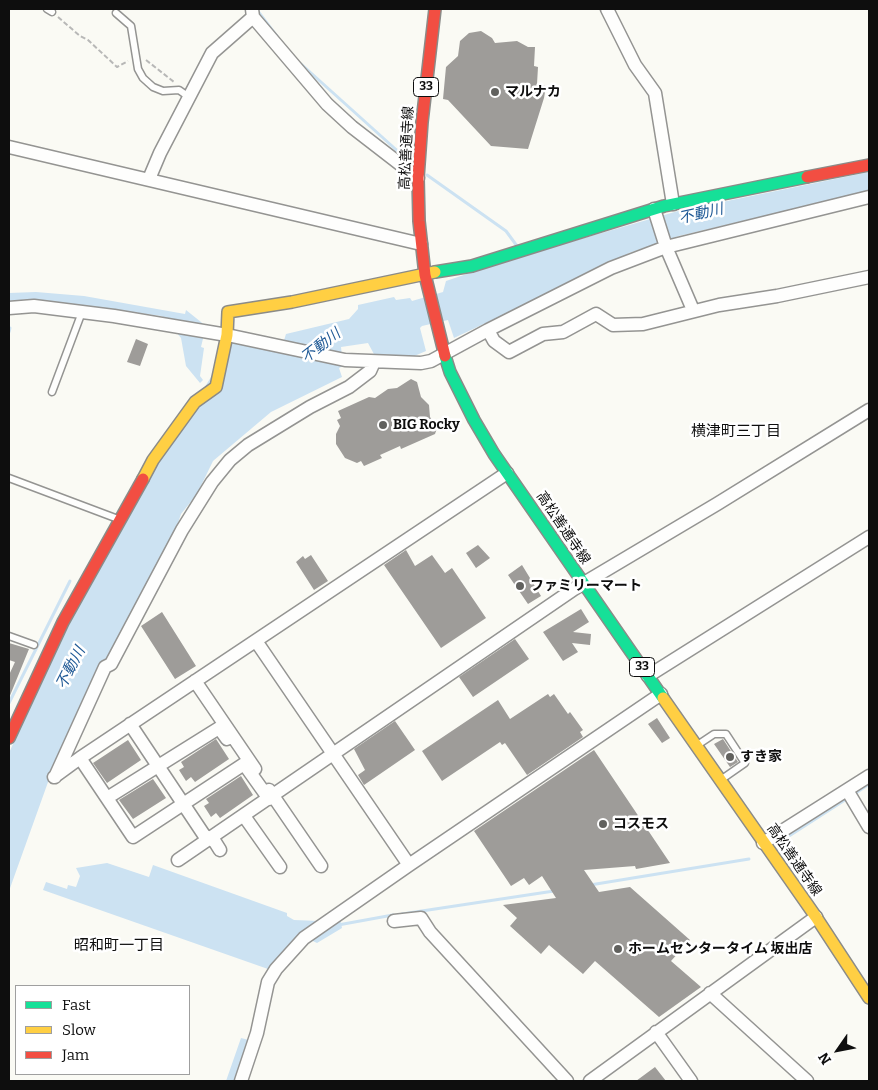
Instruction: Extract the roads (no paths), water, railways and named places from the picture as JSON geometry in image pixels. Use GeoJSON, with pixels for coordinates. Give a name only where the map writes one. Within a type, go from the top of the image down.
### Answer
{"type":"FeatureCollection","features":[{"type":"Feature","properties":{"kind":"street","name":"高松善通寺線"},"geometry":{"type":"LineString","coordinates":[[435,9],[419,172],[421,244],[425,275],[444,354],[474,420],[507,472],[816,917],[869,998]]}},
{"type":"Feature","properties":{"kind":"street"},"geometry":{"type":"LineString","coordinates":[[607,9],[635,65],[655,94],[673,204]]}},
{"type":"Feature","properties":{"kind":"street"},"geometry":{"type":"LineString","coordinates":[[150,179],[184,94],[212,53],[252,13],[327,104],[352,127],[419,172]]}},
{"type":"Feature","properties":{"kind":"street"},"geometry":{"type":"LineString","coordinates":[[9,147],[421,244]]}},
{"type":"Feature","properties":{"kind":"street"},"geometry":{"type":"LineString","coordinates":[[9,738],[12,724],[62,622],[153,460],[195,402],[216,387],[227,335],[228,312],[292,302],[472,266],[654,212],[673,204],[869,165]]}},
{"type":"Feature","properties":{"kind":"street"},"geometry":{"type":"LineString","coordinates":[[9,308],[34,306],[82,312],[227,335],[345,360],[421,363],[431,361],[611,268],[665,244],[869,197]]}},
{"type":"Feature","properties":{"kind":"street"},"geometry":{"type":"LineString","coordinates":[[654,212],[665,244],[693,310]]}},
{"type":"Feature","properties":{"kind":"street"},"geometry":{"type":"LineString","coordinates":[[488,330],[494,342],[508,352],[543,334],[563,332],[596,314],[617,326],[643,324],[693,310],[777,296],[869,277]]}},
{"type":"Feature","properties":{"kind":"street"},"geometry":{"type":"LineString","coordinates":[[374,362],[370,371],[349,387],[310,407],[248,445],[230,460],[212,482],[182,530],[111,664],[104,667],[54,778],[130,724],[507,472]]}},
{"type":"Feature","properties":{"kind":"street"},"geometry":{"type":"LineString","coordinates":[[178,860],[334,756],[583,584],[869,410]]}},
{"type":"Feature","properties":{"kind":"street"},"geometry":{"type":"LineString","coordinates":[[648,676],[869,537]]}},
{"type":"Feature","properties":{"kind":"street"},"geometry":{"type":"LineString","coordinates":[[256,641],[409,865]]}},
{"type":"Feature","properties":{"kind":"street"},"geometry":{"type":"LineString","coordinates":[[195,681],[271,798]]}},
{"type":"Feature","properties":{"kind":"street"},"geometry":{"type":"LineString","coordinates":[[242,1081],[257,1033],[268,982],[276,969],[304,938],[661,694]]}},
{"type":"Feature","properties":{"kind":"street"},"geometry":{"type":"LineString","coordinates":[[130,724],[204,835],[220,850]]}},
{"type":"Feature","properties":{"kind":"street"},"geometry":{"type":"LineString","coordinates":[[107,798],[158,766],[166,763],[219,728],[321,866]]}},
{"type":"Feature","properties":{"kind":"street"},"geometry":{"type":"LineString","coordinates":[[80,758],[133,837],[244,764]]}},
{"type":"Feature","properties":{"kind":"street"},"geometry":{"type":"LineString","coordinates":[[763,843],[850,795],[869,776]]}},
{"type":"Feature","properties":{"kind":"street"},"geometry":{"type":"LineString","coordinates":[[850,795],[869,827]]}},
{"type":"Feature","properties":{"kind":"street"},"geometry":{"type":"LineString","coordinates":[[244,816],[280,867]]}},
{"type":"Feature","properties":{"kind":"street"},"geometry":{"type":"LineString","coordinates":[[590,1081],[816,917]]}},
{"type":"Feature","properties":{"kind":"street"},"geometry":{"type":"LineString","coordinates":[[394,921],[421,918],[430,932],[567,1081]]}},
{"type":"Feature","properties":{"kind":"street"},"geometry":{"type":"LineString","coordinates":[[710,993],[807,1081]]}},
{"type":"Feature","properties":{"kind":"street"},"geometry":{"type":"LineString","coordinates":[[656,1032],[691,1081]]}},
{"type":"Feature","properties":{"kind":"lane"},"geometry":{"type":"LineString","coordinates":[[116,13],[131,26],[138,69],[143,78],[153,88],[184,94]]}},
{"type":"Feature","properties":{"kind":"lane"},"geometry":{"type":"LineString","coordinates":[[52,392],[82,312]]}},
{"type":"Feature","properties":{"kind":"lane"},"geometry":{"type":"LineString","coordinates":[[9,478],[119,520]]}},
{"type":"Feature","properties":{"kind":"lane"},"geometry":{"type":"LineString","coordinates":[[9,636],[34,645]]}},
{"type":"Feature","properties":{"kind":"lane"},"geometry":{"type":"LineString","coordinates":[[696,746],[714,734],[726,734],[746,763],[720,781]]}},
{"type":"Feature","properties":{"kind":"water","name":"不動川"},"geometry":{"type":"Polygon","coordinates":[[[869,172],[869,191],[679,236],[629,253],[611,264],[454,338],[448,320],[422,326],[420,328],[426,351],[412,357],[375,356],[368,343],[341,347],[343,366],[339,368],[342,377],[271,412],[213,461],[197,494],[181,514],[176,529],[88,693],[52,771],[9,891],[9,753],[49,661],[156,466],[232,343],[280,353],[286,334],[349,319],[358,309],[358,305],[394,297],[396,300],[410,298],[412,301],[443,292],[446,281],[508,260],[678,211],[869,172]]]}},
{"type":"Feature","properties":{"kind":"water"},"geometry":{"type":"Polygon","coordinates":[[[36,292],[84,296],[185,314],[186,310],[206,326],[201,347],[204,348],[200,376],[203,380],[200,383],[186,366],[181,338],[176,332],[172,321],[161,316],[34,299],[9,301],[9,293],[36,292]]]}},
{"type":"Feature","properties":{"kind":"water"},"geometry":{"type":"Polygon","coordinates":[[[107,863],[149,877],[153,865],[287,913],[287,916],[294,920],[319,921],[340,918],[342,928],[317,943],[300,935],[268,969],[43,890],[46,882],[67,889],[68,885],[76,887],[80,876],[76,868],[107,863]]]}},
{"type":"Feature","properties":{"kind":"water"},"geometry":{"type":"Polygon","coordinates":[[[241,1038],[249,1040],[234,1081],[226,1081],[241,1038]]]}},
{"type":"Feature","properties":{"kind":"waterway"},"geometry":{"type":"LineString","coordinates":[[257,10],[279,39]]}},
{"type":"Feature","properties":{"kind":"waterway"},"geometry":{"type":"LineString","coordinates":[[301,64],[412,164]]}},
{"type":"Feature","properties":{"kind":"waterway"},"geometry":{"type":"LineString","coordinates":[[427,175],[506,231],[517,246]]}},
{"type":"Feature","properties":{"kind":"waterway"},"geometry":{"type":"LineString","coordinates":[[9,332],[10,328]]}},
{"type":"Feature","properties":{"kind":"waterway"},"geometry":{"type":"LineString","coordinates":[[9,703],[70,581]]}},
{"type":"Feature","properties":{"kind":"waterway"},"geometry":{"type":"LineString","coordinates":[[853,795],[869,784]]}},
{"type":"Feature","properties":{"kind":"waterway"},"geometry":{"type":"LineString","coordinates":[[789,836],[848,798]]}},
{"type":"Feature","properties":{"kind":"waterway"},"geometry":{"type":"LineString","coordinates":[[590,885],[749,859]]}},
{"type":"Feature","properties":{"kind":"waterway"},"geometry":{"type":"LineString","coordinates":[[402,914],[554,891]]}},
{"type":"Feature","properties":{"kind":"waterway"},"geometry":{"type":"LineString","coordinates":[[338,925],[393,915]]}},
{"type":"Feature","properties":{"kind":"place","name":"マルナカ"},"geometry":{"type":"Point","coordinates":[495,92]}},
{"type":"Feature","properties":{"kind":"place","name":"BIG Rocky"},"geometry":{"type":"Point","coordinates":[383,425]}},
{"type":"Feature","properties":{"kind":"place","name":"ファミリーマート"},"geometry":{"type":"Point","coordinates":[520,586]}},
{"type":"Feature","properties":{"kind":"place","name":"すき家"},"geometry":{"type":"Point","coordinates":[730,757]}},
{"type":"Feature","properties":{"kind":"place","name":"コスモス"},"geometry":{"type":"Point","coordinates":[603,824]}},
{"type":"Feature","properties":{"kind":"place","name":"ホームセンタータイム 坂出店"},"geometry":{"type":"Point","coordinates":[618,949]}},
{"type":"Feature","properties":{"kind":"district","name":"横津町三丁目"},"geometry":{"type":"Point","coordinates":[736,432]}},
{"type":"Feature","properties":{"kind":"district","name":"昭和町一丁目"},"geometry":{"type":"Point","coordinates":[119,946]}}]}
